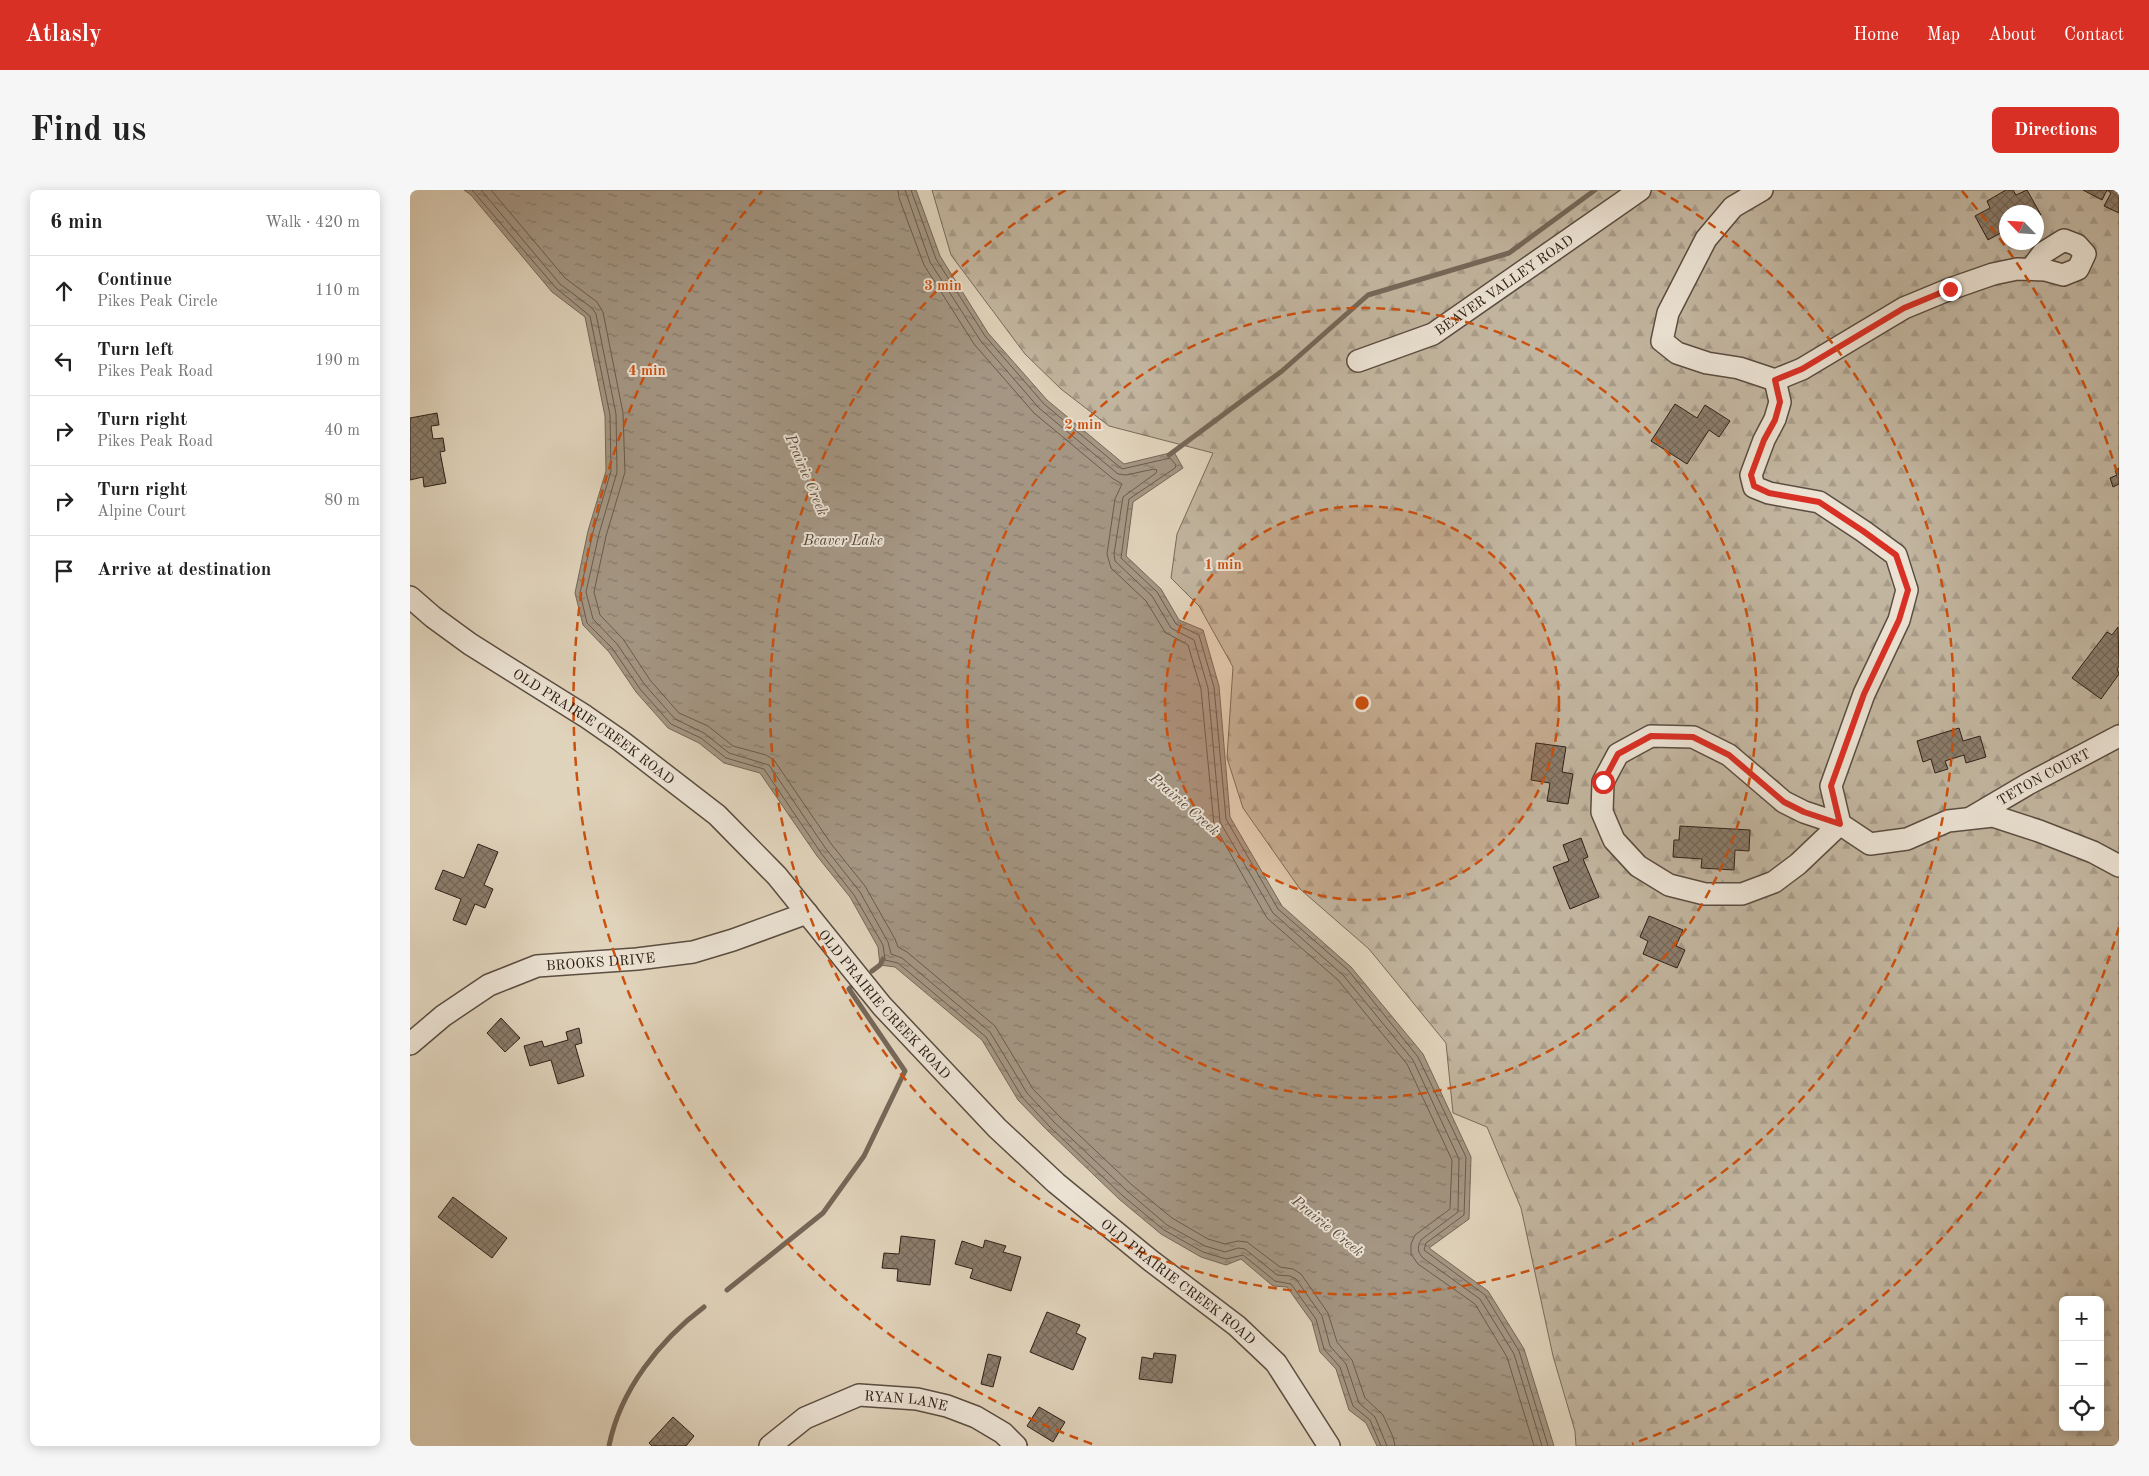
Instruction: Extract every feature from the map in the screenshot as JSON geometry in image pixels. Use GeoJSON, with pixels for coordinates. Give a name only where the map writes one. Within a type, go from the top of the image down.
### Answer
{"type":"FeatureCollection","features":[{"type":"Feature","properties":{"kind":"street","name":"BEAVER VALLEY ROAD"},"geometry":{"type":"LineString","coordinates":[[1358,360],[1433,334],[1640,190]]}},
{"type":"Feature","properties":{"kind":"street"},"geometry":{"type":"LineString","coordinates":[[1762,190],[1733,207],[1706,239],[1668,314],[1662,341],[1677,353],[1707,363],[1739,368],[1775,380],[1802,369],[1904,308],[1993,274],[2017,269],[2031,269]]}},
{"type":"Feature","properties":{"kind":"street"},"geometry":{"type":"LineString","coordinates":[[1775,380],[1780,402],[1775,420],[1764,440],[1751,475],[1754,486],[1769,493],[1819,502],[1863,531],[1896,555],[1908,590],[1899,620],[1864,694],[1831,786],[1840,824]]}},
{"type":"Feature","properties":{"kind":"street","name":"OLD PRAIRIE CREEK ROAD"},"geometry":{"type":"LineString","coordinates":[[410,597],[432,617],[470,644],[585,716],[621,741],[717,815],[777,876],[882,1006],[997,1128],[1083,1206],[1180,1284],[1237,1326],[1276,1363],[1329,1446]]}},
{"type":"Feature","properties":{"kind":"street"},"geometry":{"type":"LineString","coordinates":[[1840,824],[1813,852],[1774,882],[1742,894],[1705,894],[1669,885],[1638,866],[1614,840],[1602,812],[1603,782],[1618,754],[1651,736],[1693,737],[1729,755],[1784,802],[1804,812],[1840,824],[1870,844],[1907,839],[1948,821],[1993,816],[2093,852],[2119,866]]}},
{"type":"Feature","properties":{"kind":"street","name":"TETON COURT"},"geometry":{"type":"LineString","coordinates":[[1970,819],[2028,784],[2119,736]]}},
{"type":"Feature","properties":{"kind":"street","name":"BROOKS DRIVE"},"geometry":{"type":"LineString","coordinates":[[410,1044],[443,1016],[489,985],[537,966],[637,959],[693,952],[733,940],[806,913]]}},
{"type":"Feature","properties":{"kind":"street","name":"RYAN LANE"},"geometry":{"type":"LineString","coordinates":[[770,1446],[805,1418],[859,1395],[917,1399],[947,1406],[976,1417],[1002,1433],[1016,1446]]}},
{"type":"Feature","properties":{"kind":"green space"},"geometry":{"type":"Polygon","coordinates":[[[932,190],[2119,190],[2119,1446],[1576,1446],[1575,1431],[1553,1356],[1521,1208],[1487,1127],[1453,1113],[1446,1043],[1369,949],[1300,889],[1243,808],[1227,758],[1233,667],[1199,606],[1171,578],[1177,534],[1213,453],[1109,426],[1061,389],[1025,354],[951,255],[932,190]]]}},
{"type":"Feature","properties":{"kind":"water","name":"Beaver Lake"},"geometry":{"type":"Polygon","coordinates":[[[464,190],[916,190],[940,256],[988,333],[1047,400],[1124,464],[1174,452],[1183,468],[1133,502],[1126,556],[1161,589],[1179,620],[1203,630],[1219,686],[1230,817],[1282,906],[1351,967],[1423,1054],[1471,1157],[1469,1219],[1429,1248],[1488,1291],[1524,1349],[1554,1446],[1377,1446],[1366,1423],[1349,1410],[1336,1369],[1320,1352],[1312,1322],[1287,1287],[1273,1286],[1241,1259],[1226,1265],[1201,1257],[1161,1234],[1119,1199],[1018,1100],[982,1040],[895,967],[880,965],[878,947],[850,897],[817,856],[760,773],[724,763],[699,743],[668,728],[636,692],[609,652],[583,625],[575,593],[588,531],[606,471],[605,416],[585,317],[552,292],[471,195],[464,190]]]}},
{"type":"Feature","properties":{"kind":"building"},"geometry":{"type":"Polygon","coordinates":[[[2006,190],[2013,190],[2016,195],[2027,190],[2035,205],[1999,205],[1999,234],[1988,240],[1975,216],[1990,208],[1987,201],[2006,190]]]}},
{"type":"Feature","properties":{"kind":"building"},"geometry":{"type":"Polygon","coordinates":[[[2083,190],[2107,190],[2102,200],[2083,190]]]}},
{"type":"Feature","properties":{"kind":"building"},"geometry":{"type":"Polygon","coordinates":[[[2107,190],[2119,190],[2119,213],[2104,206],[2111,193],[2107,190]]]}},
{"type":"Feature","properties":{"kind":"building"},"geometry":{"type":"Polygon","coordinates":[[[1675,404],[1697,418],[1705,405],[1730,421],[1719,437],[1709,430],[1687,464],[1651,441],[1675,404]]]}},
{"type":"Feature","properties":{"kind":"building"},"geometry":{"type":"Polygon","coordinates":[[[437,413],[439,425],[431,426],[433,439],[443,438],[445,451],[440,452],[446,483],[424,487],[423,477],[410,480],[410,418],[437,413]]]}},
{"type":"Feature","properties":{"kind":"building"},"geometry":{"type":"Polygon","coordinates":[[[2119,468],[2119,484],[2113,487],[2110,478],[2117,475],[2115,471],[2119,468]]]}},
{"type":"Feature","properties":{"kind":"building"},"geometry":{"type":"Polygon","coordinates":[[[2118,627],[2119,666],[2117,669],[2119,674],[2101,699],[2072,678],[2107,632],[2112,635],[2118,627]]]}},
{"type":"Feature","properties":{"kind":"building"},"geometry":{"type":"Polygon","coordinates":[[[1959,728],[1963,741],[1980,736],[1986,757],[1966,763],[1964,755],[1945,761],[1948,769],[1935,773],[1931,759],[1923,762],[1917,741],[1959,728]]]}},
{"type":"Feature","properties":{"kind":"building"},"geometry":{"type":"Polygon","coordinates":[[[1536,743],[1566,747],[1562,772],[1573,774],[1568,804],[1547,801],[1550,783],[1531,780],[1536,743]]]}},
{"type":"Feature","properties":{"kind":"building"},"geometry":{"type":"Polygon","coordinates":[[[1680,826],[1750,830],[1749,851],[1735,850],[1734,870],[1701,868],[1702,859],[1673,857],[1674,840],[1679,840],[1680,826]]]}},
{"type":"Feature","properties":{"kind":"building"},"geometry":{"type":"Polygon","coordinates":[[[1581,838],[1588,857],[1583,859],[1599,897],[1570,909],[1553,867],[1569,861],[1563,845],[1581,838]]]}},
{"type":"Feature","properties":{"kind":"building"},"geometry":{"type":"Polygon","coordinates":[[[478,844],[498,852],[484,885],[493,889],[485,908],[475,904],[466,925],[453,920],[461,899],[435,889],[443,870],[464,878],[478,844]]]}},
{"type":"Feature","properties":{"kind":"building"},"geometry":{"type":"Polygon","coordinates":[[[1649,916],[1683,930],[1676,946],[1685,950],[1677,968],[1643,954],[1648,941],[1640,937],[1649,916]]]}},
{"type":"Feature","properties":{"kind":"building"},"geometry":{"type":"Polygon","coordinates":[[[501,1018],[520,1038],[505,1052],[487,1033],[501,1018]]]}},
{"type":"Feature","properties":{"kind":"building"},"geometry":{"type":"Polygon","coordinates":[[[579,1028],[582,1043],[575,1045],[584,1076],[558,1084],[551,1060],[530,1066],[524,1046],[542,1041],[544,1047],[568,1040],[566,1032],[579,1028]]]}},
{"type":"Feature","properties":{"kind":"building"},"geometry":{"type":"Polygon","coordinates":[[[453,1197],[507,1238],[492,1258],[438,1217],[453,1197]]]}},
{"type":"Feature","properties":{"kind":"building"},"geometry":{"type":"Polygon","coordinates":[[[901,1236],[935,1240],[930,1285],[897,1281],[898,1269],[882,1268],[884,1253],[899,1254],[901,1236]]]}},
{"type":"Feature","properties":{"kind":"building"},"geometry":{"type":"Polygon","coordinates":[[[985,1240],[1006,1246],[1003,1252],[1021,1257],[1011,1291],[970,1278],[973,1269],[955,1264],[962,1241],[983,1248],[985,1240]]]}},
{"type":"Feature","properties":{"kind":"building"},"geometry":{"type":"Polygon","coordinates":[[[1047,1312],[1080,1325],[1076,1333],[1086,1338],[1073,1370],[1030,1352],[1047,1312]]]}},
{"type":"Feature","properties":{"kind":"building"},"geometry":{"type":"Polygon","coordinates":[[[1154,1353],[1176,1355],[1172,1383],[1139,1379],[1142,1357],[1153,1359],[1154,1353]]]}},
{"type":"Feature","properties":{"kind":"building"},"geometry":{"type":"Polygon","coordinates":[[[988,1354],[1001,1357],[993,1387],[981,1384],[988,1354]]]}},
{"type":"Feature","properties":{"kind":"building"},"geometry":{"type":"Polygon","coordinates":[[[1039,1407],[1065,1422],[1053,1442],[1027,1426],[1039,1407]]]}},
{"type":"Feature","properties":{"kind":"building"},"geometry":{"type":"Polygon","coordinates":[[[673,1417],[694,1436],[686,1446],[652,1446],[649,1443],[673,1417]]]}},
{"type":"Feature","properties":{"kind":"waterway"},"geometry":{"type":"LineString","coordinates":[[1169,455],[1282,371],[1368,295],[1509,253],[1595,190]]}},
{"type":"Feature","properties":{"kind":"waterway"},"geometry":{"type":"LineString","coordinates":[[872,971],[880,965],[883,959]]}},
{"type":"Feature","properties":{"kind":"waterway"},"geometry":{"type":"LineString","coordinates":[[727,1290],[823,1213],[864,1156],[905,1071],[850,988]]}},
{"type":"Feature","properties":{"kind":"waterway"},"geometry":{"type":"LineString","coordinates":[[609,1446],[614,1425],[622,1405],[644,1368],[672,1335],[704,1307]]}},
{"type":"Feature","properties":{"kind":"route"},"geometry":{"type":"LineString","coordinates":[[1603,782],[1618,754],[1651,736],[1693,737],[1729,755],[1784,802],[1804,812],[1840,824],[1831,786],[1864,694],[1899,620],[1908,590],[1896,555],[1819,502],[1769,493],[1754,486],[1751,475],[1764,440],[1775,420],[1780,402],[1775,380],[1802,369],[1904,308],[1950,289]]}},
{"type":"Feature","properties":{"kind":"water label","name":"Prairie Creek"},"geometry":{"type":"Point","coordinates":[807,475]}},
{"type":"Feature","properties":{"kind":"water label","name":"Prairie Creek"},"geometry":{"type":"Point","coordinates":[1185,804]}},
{"type":"Feature","properties":{"kind":"water label","name":"Prairie Creek"},"geometry":{"type":"Point","coordinates":[1328,1226]}}]}
